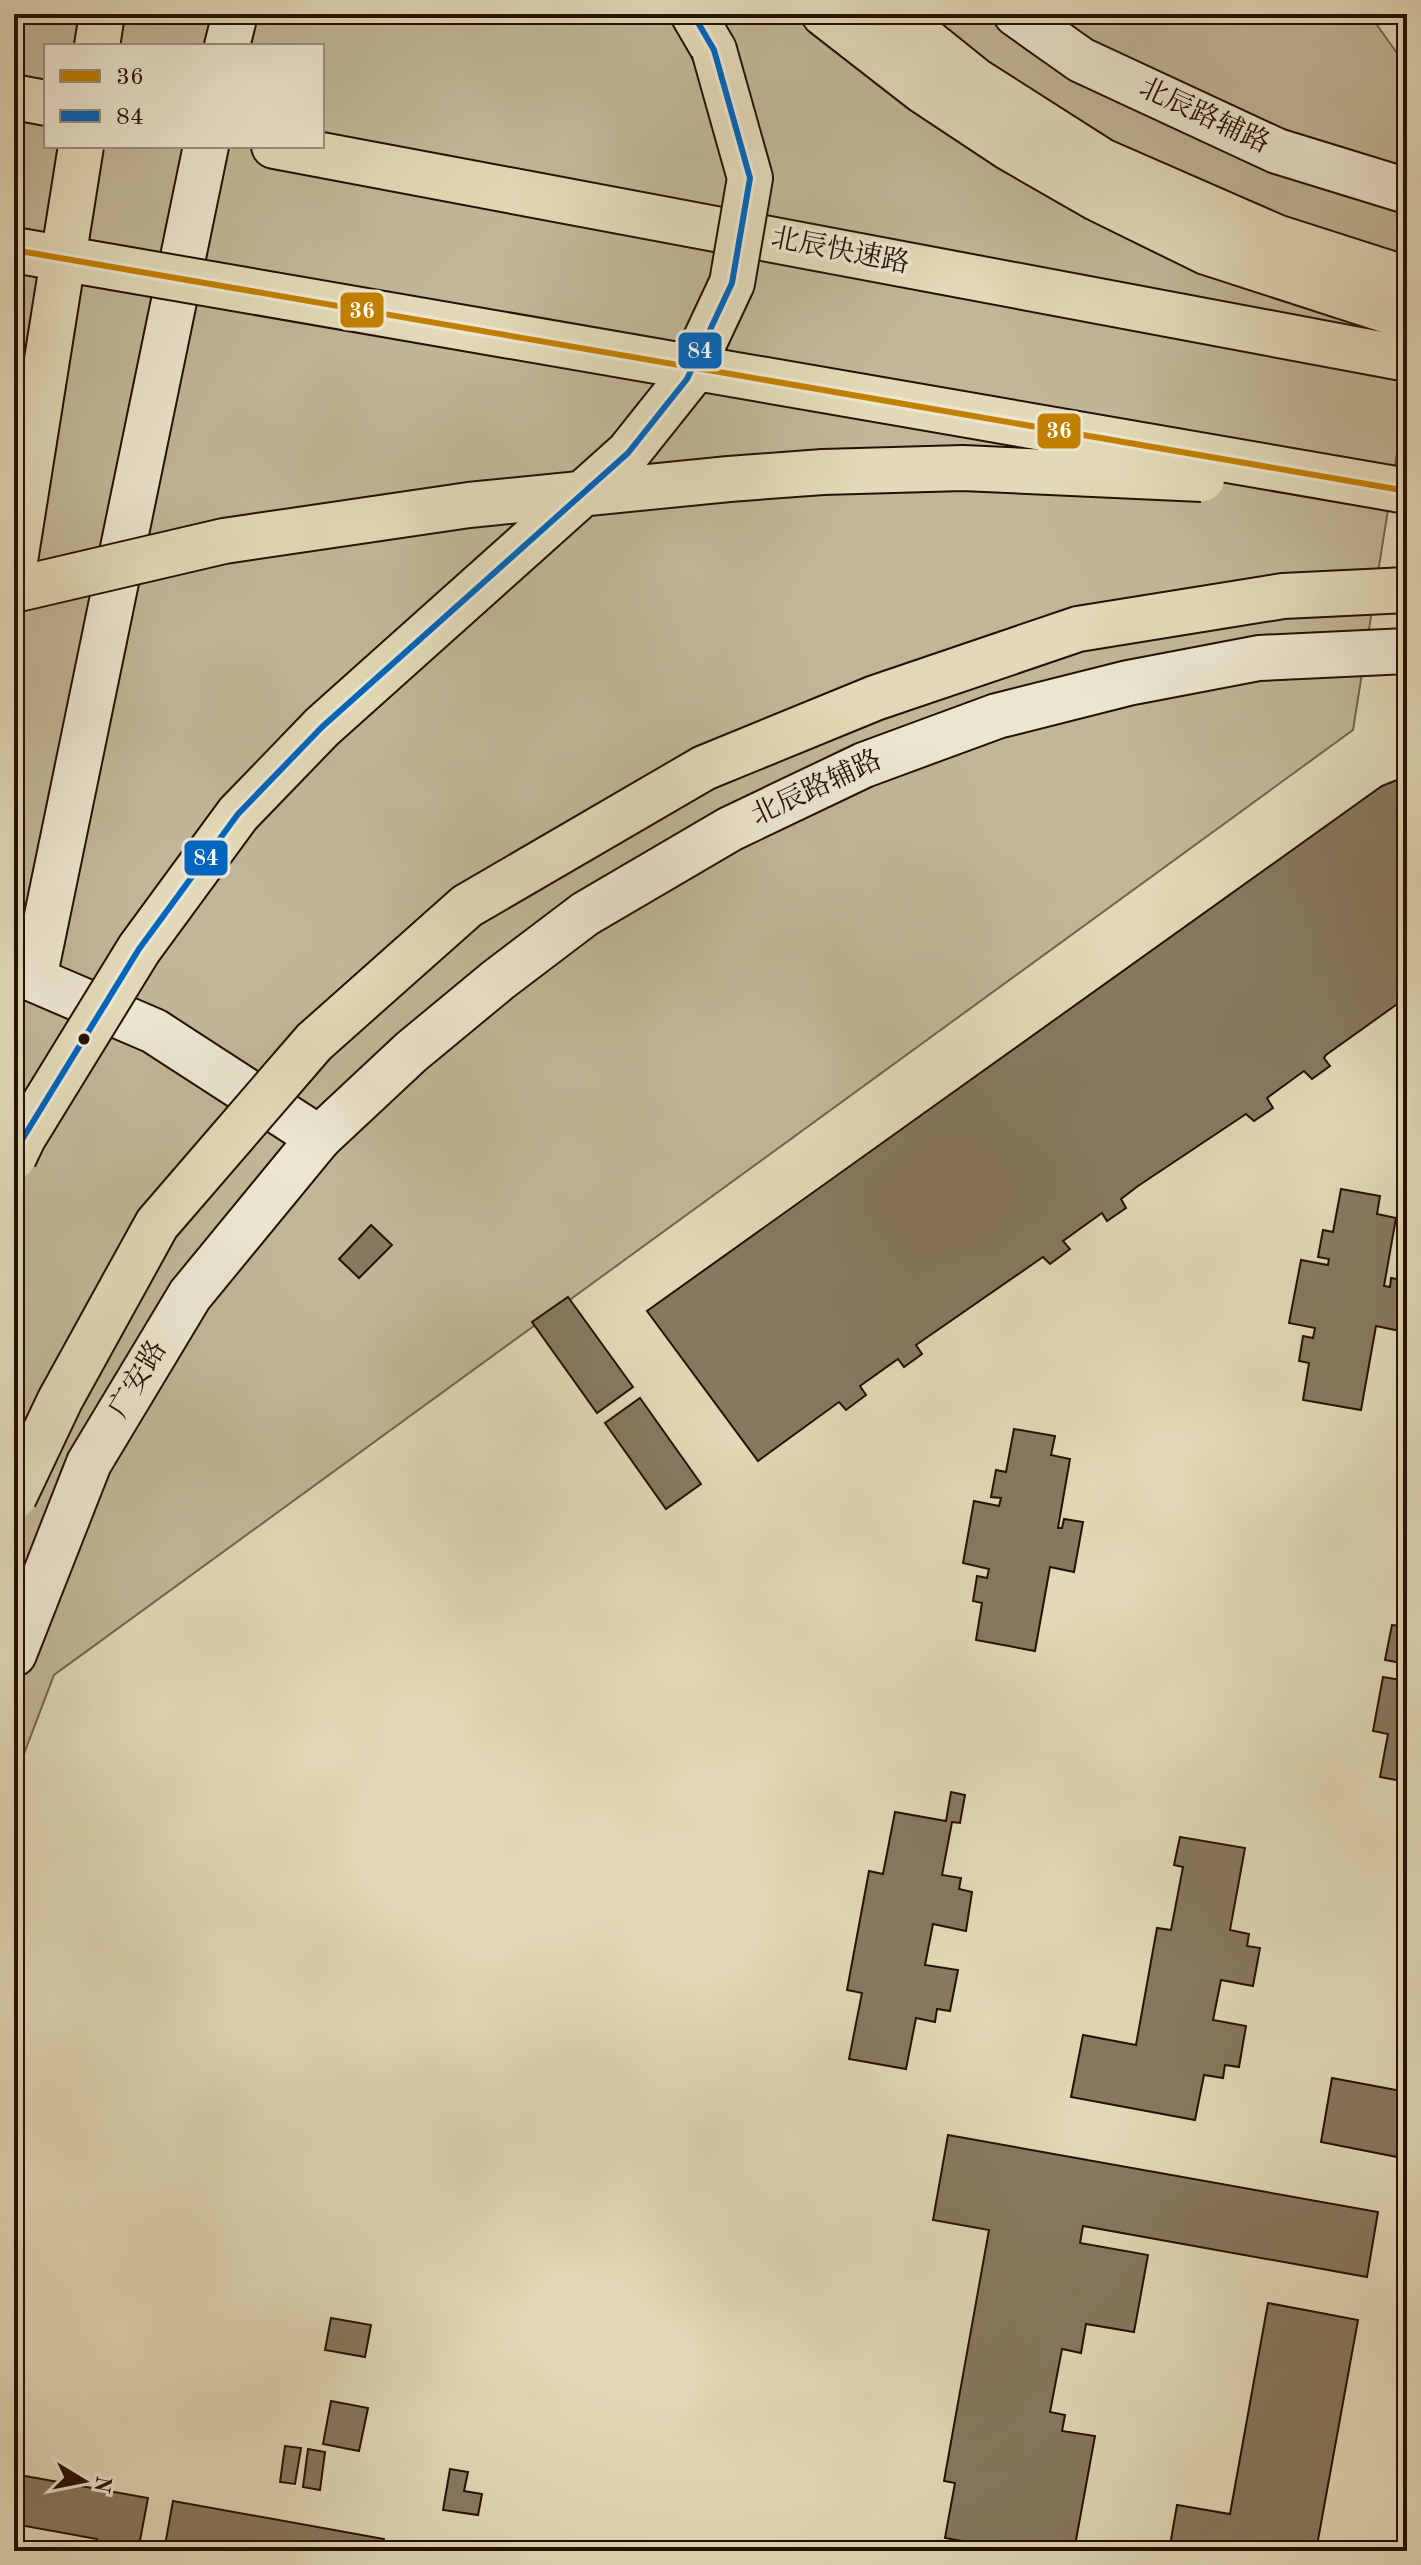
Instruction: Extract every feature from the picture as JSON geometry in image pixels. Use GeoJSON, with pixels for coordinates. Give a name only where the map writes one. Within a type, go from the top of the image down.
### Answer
{"type":"FeatureCollection","features":[{"type":"Feature","properties":{"kind":"highway"},"geometry":{"type":"LineString","coordinates":[[97,44],[102,14]]}},
{"type":"Feature","properties":{"kind":"highway"},"geometry":{"type":"LineString","coordinates":[[14,1157],[139,949],[238,814],[322,727],[628,453],[687,379],[732,283],[750,178],[714,50],[693,14]]}},
{"type":"Feature","properties":{"kind":"highway"},"geometry":{"type":"LineString","coordinates":[[824,14],[923,91],[1009,148],[1096,198],[1206,252],[1407,317]]}},
{"type":"Feature","properties":{"kind":"highway"},"geometry":{"type":"LineString","coordinates":[[893,14],[975,80],[1102,161],[1276,237],[1407,279]]}},
{"type":"Feature","properties":{"kind":"highway"},"geometry":{"type":"LineString","coordinates":[[14,97],[44,103]]}},
{"type":"Feature","properties":{"kind":"highway"},"geometry":{"type":"LineString","coordinates":[[14,567],[81,148]]}},
{"type":"Feature","properties":{"kind":"highway","name":"北辰快速路"},"geometry":{"type":"LineString","coordinates":[[285,148],[1407,359]]}},
{"type":"Feature","properties":{"kind":"highway"},"geometry":{"type":"LineString","coordinates":[[14,250],[1399,490]]}},
{"type":"Feature","properties":{"kind":"highway"},"geometry":{"type":"LineString","coordinates":[[14,590],[224,541],[469,505],[776,475],[963,468],[1399,490]]}},
{"type":"Feature","properties":{"kind":"highway"},"geometry":{"type":"LineString","coordinates":[[14,1497],[60,1400],[157,1224],[314,1042],[467,906],[704,768],[875,698],[1078,629],[1283,596],[1407,590]]}},
{"type":"Feature","properties":{"kind":"main road","name":"北辰路辅路"},"geometry":{"type":"LineString","coordinates":[[1016,14],[1081,60],[1277,151],[1407,191]]}},
{"type":"Feature","properties":{"kind":"main road"},"geometry":{"type":"LineString","coordinates":[[206,148],[24,975],[154,1031],[319,1138]]}},
{"type":"Feature","properties":{"kind":"main road","name":"北辰路辅路"},"geometry":{"type":"LineString","coordinates":[[319,1138],[411,1052],[585,914],[730,829],[864,765],[997,716],[1128,683],[1259,658],[1407,651]]}},
{"type":"Feature","properties":{"kind":"main road","name":"广安路"},"geometry":{"type":"LineString","coordinates":[[14,1654],[89,1463],[190,1295],[319,1138]]}},
{"type":"Feature","properties":{"kind":"shaded area"},"geometry":{"type":"Polygon","coordinates":[[[14,14],[1369,14],[1407,67],[1407,390],[1353,730],[54,1675],[14,1780],[14,14]]]}},
{"type":"Feature","properties":{"kind":"building"},"geometry":{"type":"Polygon","coordinates":[[[1407,776],[1407,997],[1326,1055],[1324,1058],[1330,1066],[1312,1079],[1304,1071],[1267,1098],[1273,1108],[1254,1121],[1246,1114],[1138,1186],[1121,1199],[1126,1208],[1107,1221],[1102,1213],[1063,1241],[1070,1249],[1050,1264],[1043,1257],[916,1345],[922,1354],[904,1367],[898,1359],[860,1386],[866,1395],[846,1410],[839,1402],[758,1461],[647,1311],[1382,786],[1407,776]]]}},
{"type":"Feature","properties":{"kind":"building"},"geometry":{"type":"Polygon","coordinates":[[[1341,1189],[1380,1196],[1377,1214],[1396,1218],[1384,1286],[1390,1287],[1391,1278],[1407,1281],[1400,1331],[1376,1326],[1361,1410],[1303,1400],[1309,1363],[1299,1361],[1303,1336],[1313,1338],[1315,1328],[1289,1323],[1301,1260],[1328,1265],[1329,1259],[1318,1257],[1323,1230],[1333,1232],[1341,1189]]]}},
{"type":"Feature","properties":{"kind":"building"},"geometry":{"type":"Polygon","coordinates":[[[371,1225],[392,1245],[359,1278],[339,1259],[371,1225]]]}},
{"type":"Feature","properties":{"kind":"building"},"geometry":{"type":"Polygon","coordinates":[[[568,1297],[633,1387],[597,1413],[532,1322],[568,1297]]]}},
{"type":"Feature","properties":{"kind":"building"},"geometry":{"type":"Polygon","coordinates":[[[640,1398],[701,1484],[666,1509],[605,1423],[640,1398]]]}},
{"type":"Feature","properties":{"kind":"building"},"geometry":{"type":"Polygon","coordinates":[[[1014,1429],[1055,1436],[1051,1455],[1070,1459],[1058,1528],[1062,1528],[1064,1519],[1083,1522],[1074,1572],[1050,1567],[1035,1651],[976,1640],[982,1603],[973,1601],[977,1576],[987,1578],[989,1569],[963,1563],[974,1501],[999,1506],[1001,1498],[991,1497],[996,1470],[1006,1472],[1014,1429]]]}},
{"type":"Feature","properties":{"kind":"building"},"geometry":{"type":"Polygon","coordinates":[[[1392,1625],[1407,1627],[1407,1664],[1385,1660],[1392,1625]]]}},
{"type":"Feature","properties":{"kind":"building"},"geometry":{"type":"Polygon","coordinates":[[[1383,1677],[1407,1681],[1407,1782],[1380,1777],[1388,1734],[1373,1731],[1383,1677]]]}},
{"type":"Feature","properties":{"kind":"building"},"geometry":{"type":"Polygon","coordinates":[[[951,1792],[965,1795],[960,1823],[952,1822],[942,1875],[961,1878],[959,1889],[972,1892],[966,1931],[933,1924],[925,1965],[958,1970],[950,2011],[937,2009],[935,2022],[916,2018],[906,2069],[849,2059],[862,1993],[847,1990],[869,1871],[883,1874],[895,1812],[946,1821],[951,1792]]]}},
{"type":"Feature","properties":{"kind":"building"},"geometry":{"type":"Polygon","coordinates":[[[1180,1837],[1245,1848],[1230,1930],[1249,1934],[1247,1946],[1260,1948],[1253,1986],[1221,1980],[1213,2020],[1246,2026],[1239,2067],[1225,2065],[1223,2078],[1204,2075],[1195,2120],[1071,2097],[1083,2035],[1136,2045],[1157,1928],[1171,1930],[1183,1867],[1174,1865],[1180,1837]]]}},
{"type":"Feature","properties":{"kind":"building"},"geometry":{"type":"Polygon","coordinates":[[[1332,2078],[1407,2092],[1407,2159],[1321,2142],[1332,2078]]]}},
{"type":"Feature","properties":{"kind":"building"},"geometry":{"type":"Polygon","coordinates":[[[948,2135],[1378,2212],[1367,2277],[1083,2226],[1080,2243],[1148,2255],[1134,2332],[1086,2324],[1081,2353],[1062,2349],[1050,2412],[1065,2415],[1062,2431],[1095,2436],[1074,2551],[1019,2551],[945,2538],[955,2483],[944,2481],[989,2230],[933,2220],[948,2135]]]}},
{"type":"Feature","properties":{"kind":"building"},"geometry":{"type":"Polygon","coordinates":[[[1268,2303],[1358,2320],[1316,2551],[1169,2551],[1177,2505],[1230,2514],[1268,2303]]]}},
{"type":"Feature","properties":{"kind":"building"},"geometry":{"type":"Polygon","coordinates":[[[331,2318],[371,2325],[365,2357],[325,2350],[331,2318]]]}},
{"type":"Feature","properties":{"kind":"building"},"geometry":{"type":"Polygon","coordinates":[[[331,2401],[368,2408],[359,2451],[323,2444],[331,2401]]]}},
{"type":"Feature","properties":{"kind":"building"},"geometry":{"type":"Polygon","coordinates":[[[285,2446],[301,2448],[295,2484],[280,2482],[285,2446]]]}},
{"type":"Feature","properties":{"kind":"building"},"geometry":{"type":"Polygon","coordinates":[[[308,2449],[325,2452],[320,2490],[303,2487],[308,2449]]]}},
{"type":"Feature","properties":{"kind":"building"},"geometry":{"type":"Polygon","coordinates":[[[450,2469],[468,2472],[464,2491],[482,2494],[478,2515],[443,2510],[450,2469]]]}},
{"type":"Feature","properties":{"kind":"building"},"geometry":{"type":"Polygon","coordinates":[[[14,2474],[148,2498],[138,2551],[94,2551],[97,2539],[14,2524],[14,2474]]]}},
{"type":"Feature","properties":{"kind":"building"},"geometry":{"type":"Polygon","coordinates":[[[173,2501],[384,2539],[382,2551],[164,2551],[173,2501]]]}},
{"type":"Feature","properties":{"kind":"transit line","name":"84"},"geometry":{"type":"LineString","coordinates":[[14,1157],[139,949],[238,814],[322,727],[628,453],[687,379],[732,283],[750,178],[714,50],[693,14]]}},
{"type":"Feature","properties":{"kind":"transit line","name":"36"},"geometry":{"type":"LineString","coordinates":[[14,250],[1407,491]]}}]}
